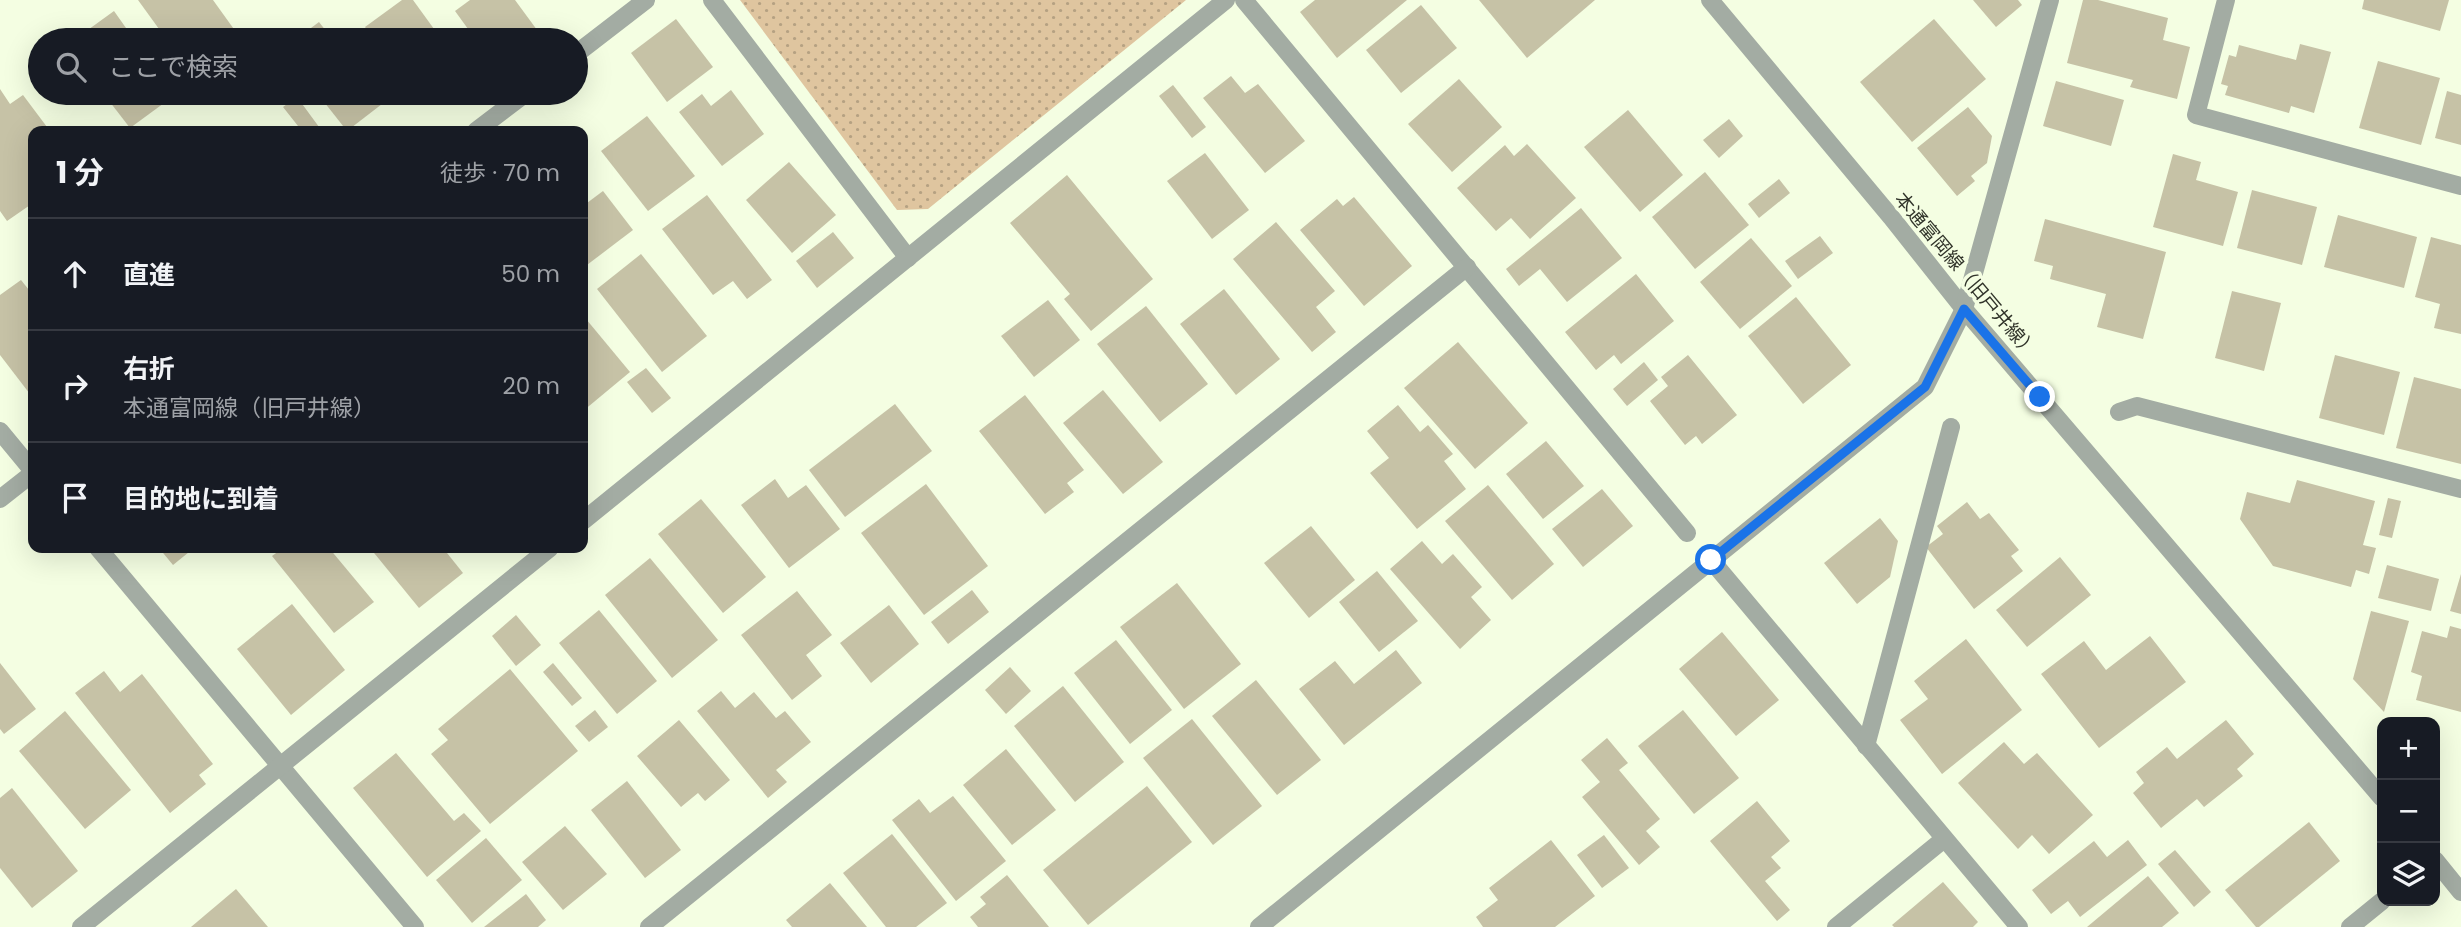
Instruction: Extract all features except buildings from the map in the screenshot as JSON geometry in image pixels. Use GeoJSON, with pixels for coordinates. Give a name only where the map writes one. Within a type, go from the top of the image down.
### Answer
{"type":"FeatureCollection","features":[{"type":"Feature","properties":{"kind":"street"},"geometry":{"type":"LineString","coordinates":[[588,45],[646,0]]}},
{"type":"Feature","properties":{"kind":"street"},"geometry":{"type":"LineString","coordinates":[[712,0],[908,258]]}},
{"type":"Feature","properties":{"kind":"street"},"geometry":{"type":"LineString","coordinates":[[588,517],[1226,0]]}},
{"type":"Feature","properties":{"kind":"street"},"geometry":{"type":"LineString","coordinates":[[1244,0],[1687,533]]}},
{"type":"Feature","properties":{"kind":"street","name":"本通富岡線（旧戸井線）"},"geometry":{"type":"LineString","coordinates":[[1710,0],[1964,309],[2377,792]]}},
{"type":"Feature","properties":{"kind":"street"},"geometry":{"type":"LineString","coordinates":[[1259,927],[1925,387],[1964,309],[2050,0]]}},
{"type":"Feature","properties":{"kind":"street"},"geometry":{"type":"LineString","coordinates":[[2226,0],[2196,115],[2461,186]]}},
{"type":"Feature","properties":{"kind":"street"},"geometry":{"type":"LineString","coordinates":[[483,126],[510,105]]}},
{"type":"Feature","properties":{"kind":"street"},"geometry":{"type":"LineString","coordinates":[[649,927],[1467,267]]}},
{"type":"Feature","properties":{"kind":"street"},"geometry":{"type":"LineString","coordinates":[[2119,412],[2137,406],[2461,489]]}},
{"type":"Feature","properties":{"kind":"street"},"geometry":{"type":"LineString","coordinates":[[1866,746],[1951,427]]}},
{"type":"Feature","properties":{"kind":"street"},"geometry":{"type":"LineString","coordinates":[[0,431],[28,466]]}},
{"type":"Feature","properties":{"kind":"street"},"geometry":{"type":"LineString","coordinates":[[0,499],[28,476]]}},
{"type":"Feature","properties":{"kind":"street"},"geometry":{"type":"LineString","coordinates":[[102,553],[415,927]]}},
{"type":"Feature","properties":{"kind":"street"},"geometry":{"type":"LineString","coordinates":[[81,927],[544,553]]}},
{"type":"Feature","properties":{"kind":"street"},"geometry":{"type":"LineString","coordinates":[[1711,560],[2019,927]]}},
{"type":"Feature","properties":{"kind":"street"},"geometry":{"type":"LineString","coordinates":[[1836,927],[1944,839]]}},
{"type":"Feature","properties":{"kind":"street"},"geometry":{"type":"LineString","coordinates":[[2440,866],[2461,892]]}},
{"type":"Feature","properties":{"kind":"street"},"geometry":{"type":"LineString","coordinates":[[2350,927],[2377,905]]}},
{"type":"Feature","properties":{"kind":"shaded area"},"geometry":{"type":"Polygon","coordinates":[[[740,0],[1186,0],[928,209],[897,210],[740,0]]]}},
{"type":"Feature","properties":{"kind":"route"},"geometry":{"type":"LineString","coordinates":[[1711,560],[1925,387],[1964,309],[2040,397]]}}]}
